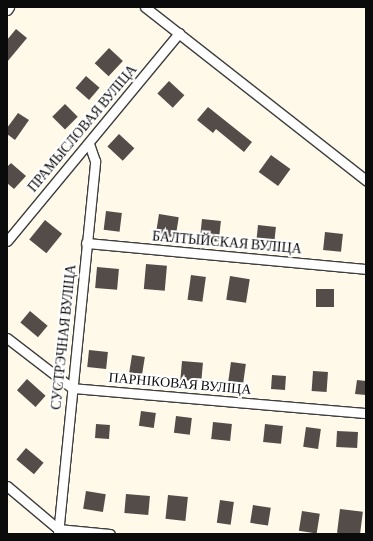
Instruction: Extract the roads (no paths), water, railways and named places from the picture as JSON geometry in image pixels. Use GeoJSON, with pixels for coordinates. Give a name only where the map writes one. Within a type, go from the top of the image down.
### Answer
{"type":"FeatureCollection","features":[{"type":"Feature","properties":{"kind":"street"},"geometry":{"type":"LineString","coordinates":[[145,7],[366,180]]}},
{"type":"Feature","properties":{"kind":"street","name":"ПРАМЫСЛОВАЯ ВУЛІЦА"},"geometry":{"type":"LineString","coordinates":[[7,241],[89,144],[179,33]]}},
{"type":"Feature","properties":{"kind":"street","name":"СУСТРЭЧНАЯ ВУЛІЦА"},"geometry":{"type":"LineString","coordinates":[[58,532],[95,161],[89,144]]}},
{"type":"Feature","properties":{"kind":"street","name":"БАЛТЫЙСКАЯ ВУЛІЦА"},"geometry":{"type":"LineString","coordinates":[[86,244],[366,269]]}},
{"type":"Feature","properties":{"kind":"street"},"geometry":{"type":"LineString","coordinates":[[7,338],[72,388]]}},
{"type":"Feature","properties":{"kind":"street","name":"ПАРНІКОВАЯ ВУЛІЦА"},"geometry":{"type":"LineString","coordinates":[[72,388],[366,413]]}},
{"type":"Feature","properties":{"kind":"street"},"geometry":{"type":"LineString","coordinates":[[7,486],[58,532],[110,534]]}}]}
